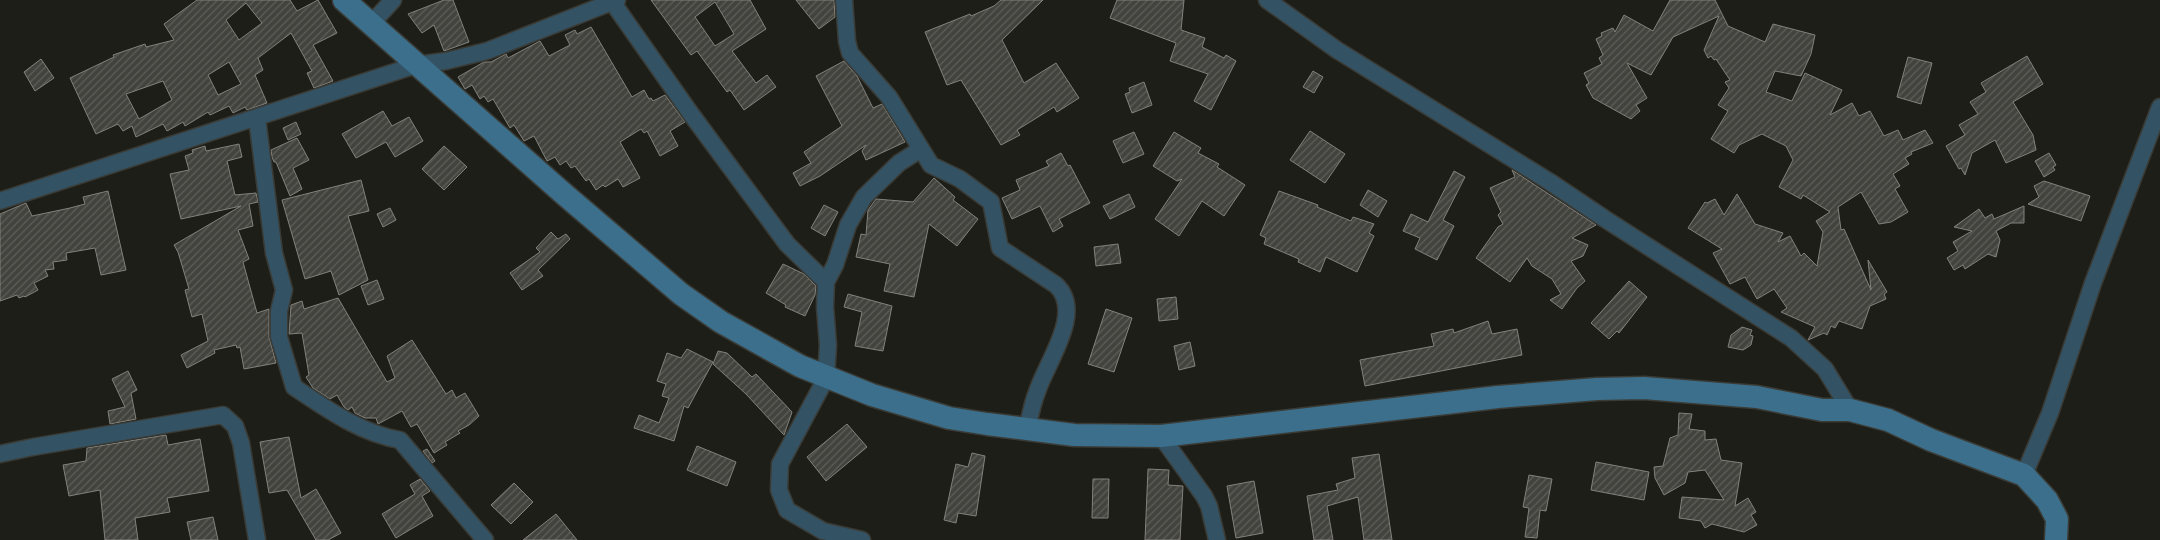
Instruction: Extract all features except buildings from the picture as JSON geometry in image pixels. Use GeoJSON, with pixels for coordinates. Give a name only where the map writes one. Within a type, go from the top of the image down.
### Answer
{"type":"FeatureCollection","features":[{"type":"Feature","properties":{"kind":"street"},"geometry":{"type":"LineString","coordinates":[[344,0],[416,65],[681,294],[721,322],[800,366],[872,395],[949,418],[1027,430],[1074,435],[1161,436],[1498,397],[1597,389],[1644,388],[1757,397],[1822,410],[1850,410],[1888,420],[1931,440],[2024,476],[2047,500],[2057,520],[2056,540]]}},
{"type":"Feature","properties":{"kind":"street"},"geometry":{"type":"LineString","coordinates":[[371,24],[393,0]]}},
{"type":"Feature","properties":{"kind":"street"},"geometry":{"type":"LineString","coordinates":[[844,0],[847,41],[850,53],[889,97],[931,165],[960,179],[991,202],[1000,248],[1056,285],[1062,291],[1066,300],[1066,315],[1058,346],[1037,391],[1027,430]]}},
{"type":"Feature","properties":{"kind":"street"},"geometry":{"type":"LineString","coordinates":[[1267,0],[1337,50],[1550,182],[1604,219],[1791,338],[1825,369],[1850,410]]}},
{"type":"Feature","properties":{"kind":"street"},"geometry":{"type":"LineString","coordinates":[[0,202],[416,65],[446,61],[487,51],[615,1],[691,114],[787,244],[826,282]]}},
{"type":"Feature","properties":{"kind":"street"},"geometry":{"type":"LineString","coordinates":[[2024,476],[2050,413],[2093,284],[2160,107]]}},
{"type":"Feature","properties":{"kind":"street"},"geometry":{"type":"LineString","coordinates":[[257,118],[274,253],[284,290],[279,311],[279,336],[294,387],[342,419],[384,437],[400,440],[485,540]]}},
{"type":"Feature","properties":{"kind":"street"},"geometry":{"type":"LineString","coordinates":[[862,540],[823,531],[787,510],[779,490],[780,464],[826,378],[828,345],[825,307],[826,282],[835,265],[848,225],[864,197],[899,163],[920,149]]}},
{"type":"Feature","properties":{"kind":"street"},"geometry":{"type":"LineString","coordinates":[[0,454],[33,446],[223,415],[235,426],[241,443],[257,540]]}},
{"type":"Feature","properties":{"kind":"street"},"geometry":{"type":"LineString","coordinates":[[1161,436],[1204,496],[1209,506],[1217,540]]}}]}
